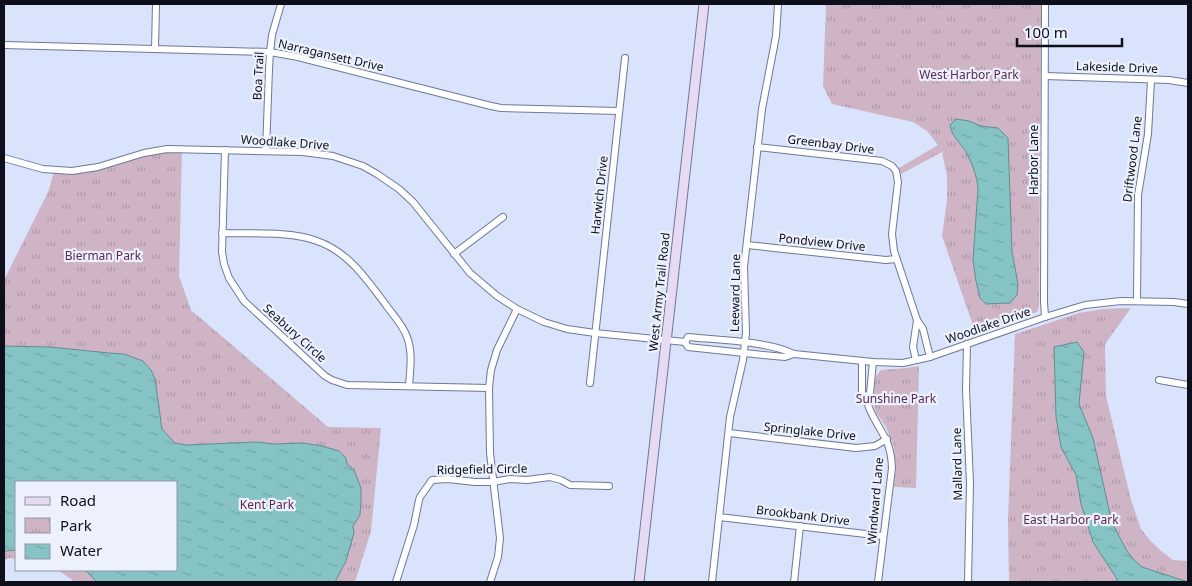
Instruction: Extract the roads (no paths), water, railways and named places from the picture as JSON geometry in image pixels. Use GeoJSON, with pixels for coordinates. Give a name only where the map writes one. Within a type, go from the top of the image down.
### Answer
{"type":"FeatureCollection","features":[{"type":"Feature","properties":{"kind":"main road","name":"West Army Trail Road"},"geometry":{"type":"LineString","coordinates":[[640,582],[704,4]]}},
{"type":"Feature","properties":{"kind":"street"},"geometry":{"type":"LineString","coordinates":[[155,49],[156,4]]}},
{"type":"Feature","properties":{"kind":"street","name":"Boa Trail"},"geometry":{"type":"LineString","coordinates":[[266,151],[270,52],[272,35],[281,4]]}},
{"type":"Feature","properties":{"kind":"street","name":"Leeward Lane"},"geometry":{"type":"LineString","coordinates":[[712,582],[730,417],[744,354],[746,316],[744,267],[757,147],[776,36],[778,4]]}},
{"type":"Feature","properties":{"kind":"street","name":"Harbor Lane"},"geometry":{"type":"LineString","coordinates":[[1045,4],[1045,317]]}},
{"type":"Feature","properties":{"kind":"street","name":"Narragansett Drive"},"geometry":{"type":"LineString","coordinates":[[4,45],[270,52],[298,57],[501,108],[619,111]]}},
{"type":"Feature","properties":{"kind":"street","name":"Harwich Drive"},"geometry":{"type":"LineString","coordinates":[[590,383],[625,58]]}},
{"type":"Feature","properties":{"kind":"street","name":"Lakeside Drive"},"geometry":{"type":"LineString","coordinates":[[1045,76],[1188,83]]}},
{"type":"Feature","properties":{"kind":"street","name":"Driftwood Lane"},"geometry":{"type":"LineString","coordinates":[[1137,302],[1138,195],[1148,134],[1151,80]]}},
{"type":"Feature","properties":{"kind":"street","name":"Greenbay Drive"},"geometry":{"type":"LineString","coordinates":[[757,147],[882,161],[892,166],[896,171],[898,182],[892,242],[917,320],[923,329],[930,357]]}},
{"type":"Feature","properties":{"kind":"street","name":"Woodlake Drive"},"geometry":{"type":"LineString","coordinates":[[4,158],[43,169],[72,171],[98,168],[144,153],[167,149],[303,152],[334,156],[356,163],[391,183],[413,202],[454,254],[480,283],[517,309],[535,318],[567,329],[684,342],[688,347],[784,357],[794,354]]}},
{"type":"Feature","properties":{"kind":"street","name":"Seabury Circle"},"geometry":{"type":"LineString","coordinates":[[224,150],[222,252],[229,278],[244,302],[325,376],[347,385],[489,388]]}},
{"type":"Feature","properties":{"kind":"street"},"geometry":{"type":"LineString","coordinates":[[454,254],[503,217]]}},
{"type":"Feature","properties":{"kind":"street"},"geometry":{"type":"LineString","coordinates":[[222,233],[306,237],[328,245],[355,265],[397,319],[406,335],[410,348],[409,386]]}},
{"type":"Feature","properties":{"kind":"street","name":"Pondview Drive"},"geometry":{"type":"LineString","coordinates":[[747,245],[886,260],[896,259]]}},
{"type":"Feature","properties":{"kind":"street","name":"Woodlake Drive"},"geometry":{"type":"LineString","coordinates":[[684,342],[688,337],[745,343],[786,350],[794,354],[898,363],[930,357],[1002,331],[1084,305],[1112,302],[1188,304]]}},
{"type":"Feature","properties":{"kind":"street"},"geometry":{"type":"LineString","coordinates":[[490,582],[498,557],[500,532],[490,453],[489,388],[491,370],[497,350],[517,309]]}},
{"type":"Feature","properties":{"kind":"street","name":"Greenbay Drive"},"geometry":{"type":"LineString","coordinates":[[916,360],[913,347],[917,320]]}},
{"type":"Feature","properties":{"kind":"street","name":"Mallard Lane"},"geometry":{"type":"LineString","coordinates":[[967,344],[966,390],[970,483],[968,582]]}},
{"type":"Feature","properties":{"kind":"street","name":"Windward Lane"},"geometry":{"type":"LineString","coordinates":[[862,361],[862,393],[866,397],[891,451],[892,468],[878,582]]}},
{"type":"Feature","properties":{"kind":"street"},"geometry":{"type":"LineString","coordinates":[[866,397],[870,392],[873,362]]}},
{"type":"Feature","properties":{"kind":"street"},"geometry":{"type":"LineString","coordinates":[[1159,380],[1188,384]]}},
{"type":"Feature","properties":{"kind":"street","name":"Springlake Drive"},"geometry":{"type":"LineString","coordinates":[[729,433],[856,448],[875,446],[887,439]]}},
{"type":"Feature","properties":{"kind":"street","name":"Ridgefield Circle"},"geometry":{"type":"LineString","coordinates":[[396,582],[414,525],[420,496],[432,480],[448,479],[493,482],[510,479],[527,480],[550,477],[570,485],[610,486]]}},
{"type":"Feature","properties":{"kind":"street","name":"Brookbank Drive"},"geometry":{"type":"LineString","coordinates":[[720,517],[883,536]]}},
{"type":"Feature","properties":{"kind":"street"},"geometry":{"type":"LineString","coordinates":[[794,582],[800,526]]}},
{"type":"Feature","properties":{"kind":"water"},"geometry":{"type":"Polygon","coordinates":[[[956,119],[969,121],[981,126],[998,128],[1008,138],[1012,251],[1018,284],[1017,295],[1010,303],[986,304],[980,298],[973,260],[978,189],[974,170],[968,156],[951,129],[950,125],[956,119]]]}},
{"type":"Feature","properties":{"kind":"water"},"geometry":{"type":"Polygon","coordinates":[[[1077,342],[1084,352],[1079,404],[1093,438],[1112,523],[1127,551],[1142,567],[1188,582],[1119,582],[1093,542],[1081,504],[1076,475],[1061,447],[1056,417],[1054,347],[1077,342]]]}},
{"type":"Feature","properties":{"kind":"water","name":"Kent Park"},"geometry":{"type":"Polygon","coordinates":[[[4,346],[50,347],[124,354],[143,361],[151,370],[155,379],[162,429],[175,443],[186,445],[256,442],[274,444],[303,443],[322,446],[339,451],[346,458],[347,464],[354,470],[361,488],[360,515],[353,526],[354,533],[346,561],[335,582],[97,582],[86,571],[178,571],[178,481],[15,481],[15,550],[4,552],[4,346]]]}},
{"type":"Feature","properties":{"kind":"park label","name":"West Harbor Park"},"geometry":{"type":"Point","coordinates":[969,74]}},
{"type":"Feature","properties":{"kind":"park label","name":"Bierman Park"},"geometry":{"type":"Point","coordinates":[103,255]}},
{"type":"Feature","properties":{"kind":"park label","name":"Sunshine Park"},"geometry":{"type":"Point","coordinates":[896,398]}},
{"type":"Feature","properties":{"kind":"park label","name":"East Harbor Park"},"geometry":{"type":"Point","coordinates":[1071,519]}}]}
